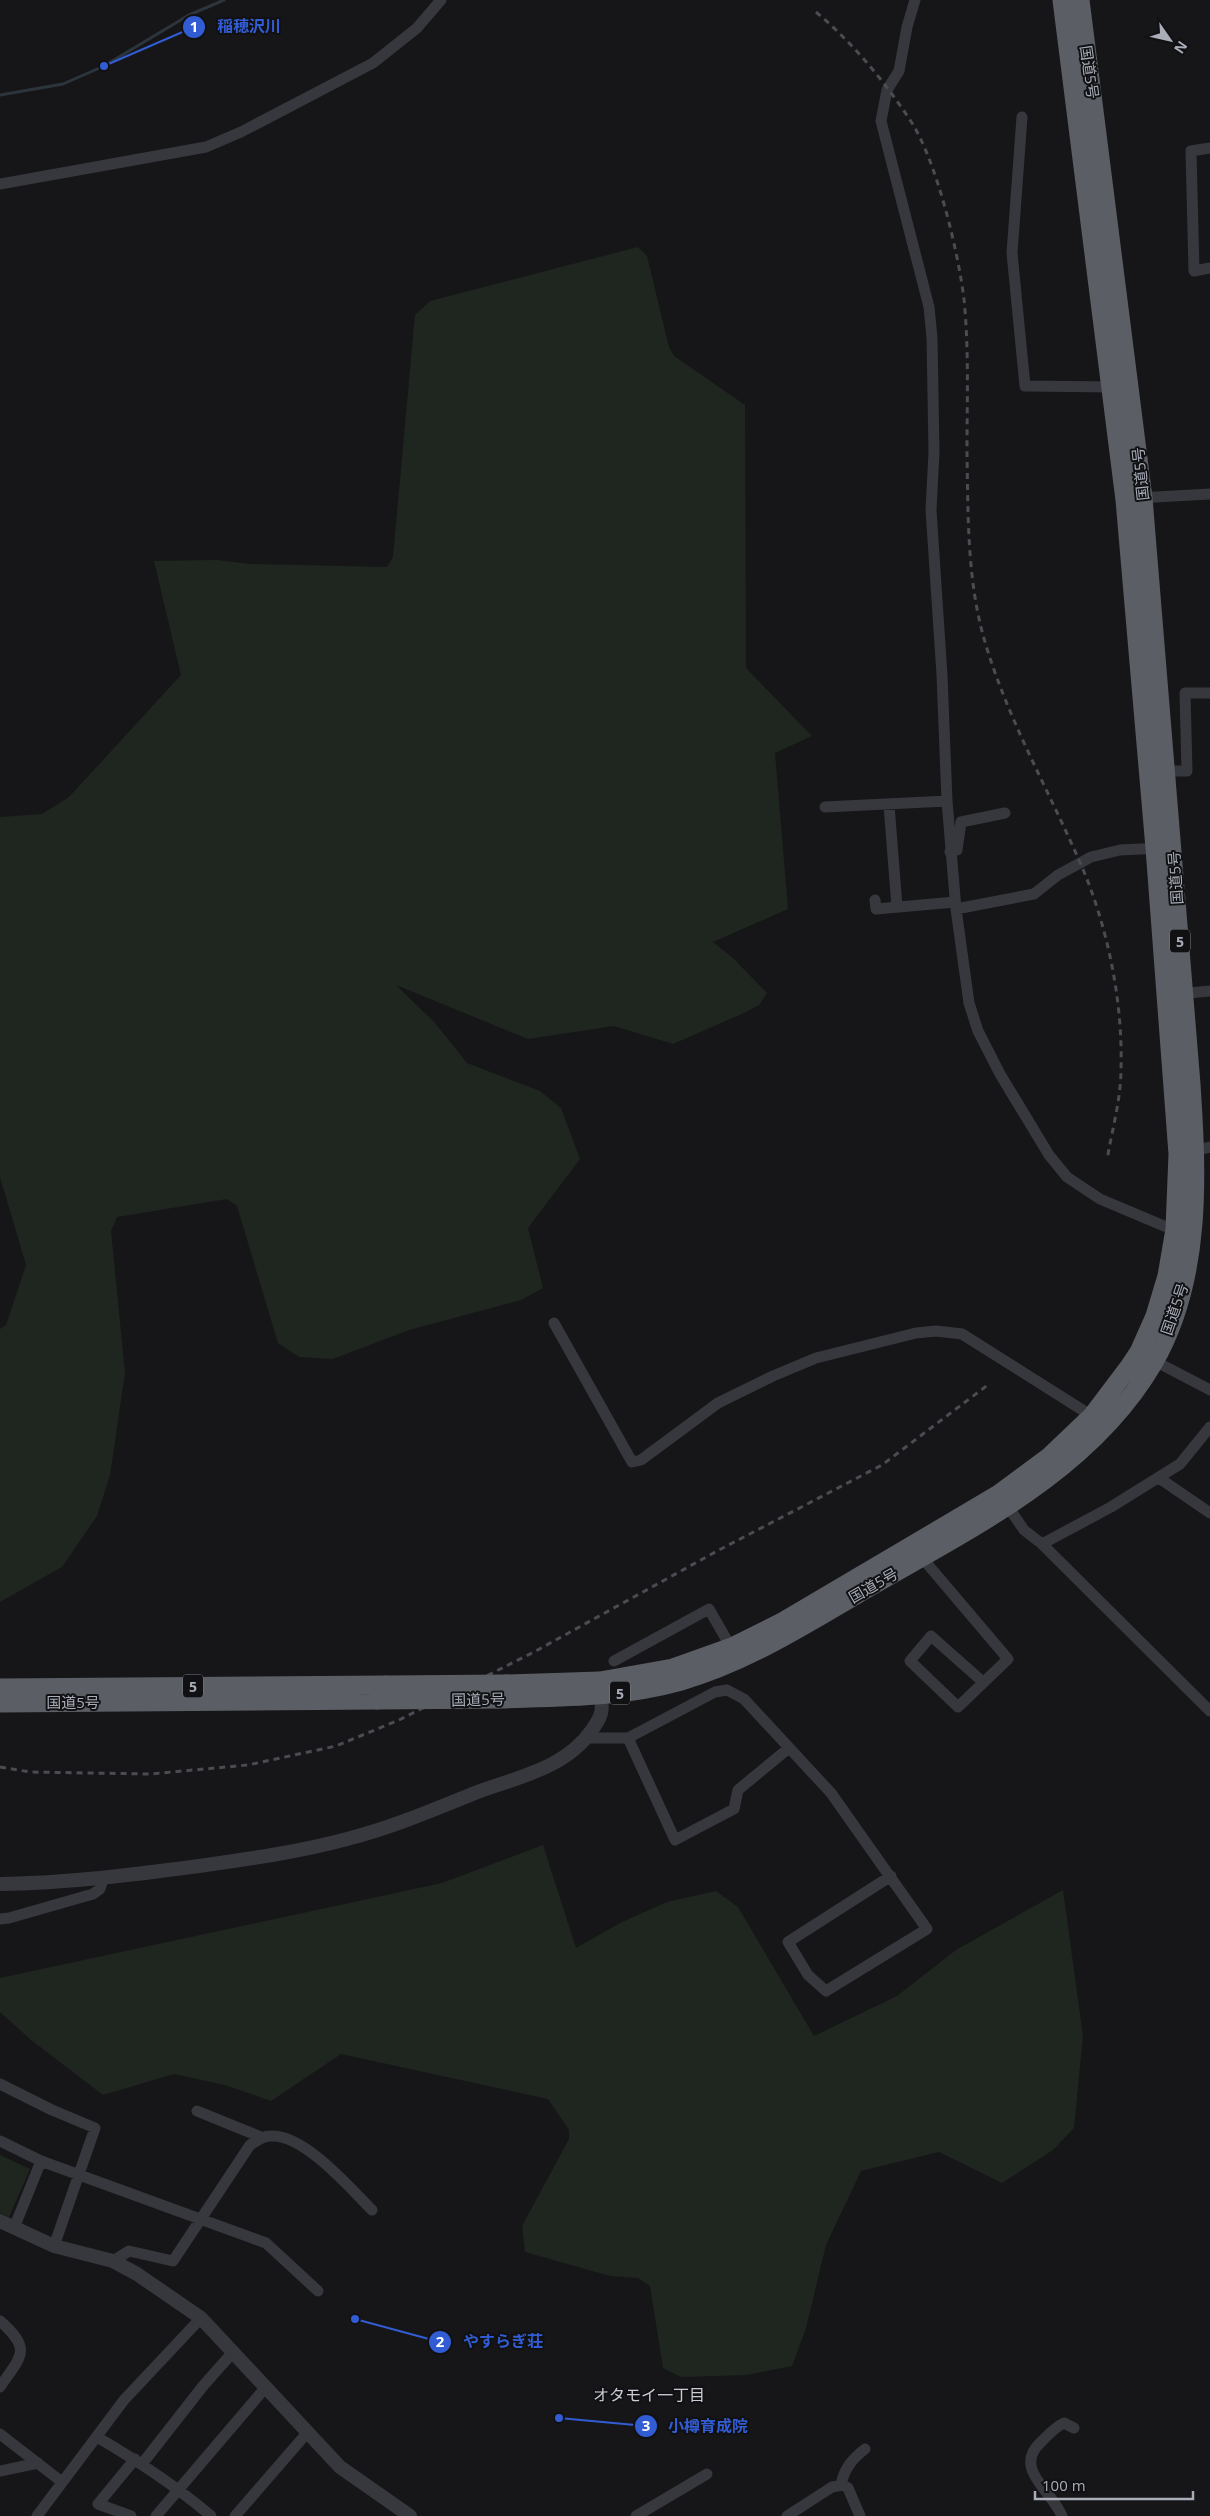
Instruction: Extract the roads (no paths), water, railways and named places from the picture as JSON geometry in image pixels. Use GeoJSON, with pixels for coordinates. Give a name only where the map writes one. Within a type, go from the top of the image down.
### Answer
{"type":"FeatureCollection","features":[{"type":"Feature","properties":{"kind":"highway","name":"国道5号"},"geometry":{"type":"LineString","coordinates":[[1062,0],[1121,387]]}},
{"type":"Feature","properties":{"kind":"highway","name":"国道5号"},"geometry":{"type":"LineString","coordinates":[[0,1703],[600,1689],[677,1682],[735,1654],[790,1634],[917,1551],[1003,1500],[1060,1470],[1100,1421],[1172,1323],[1185,1280],[1193,1232],[1194,1150],[1175,994],[1134,499],[1080,0]]}},
{"type":"Feature","properties":{"kind":"highway","name":"国道5号"},"geometry":{"type":"LineString","coordinates":[[1147,1356],[1194,1150]]}},
{"type":"Feature","properties":{"kind":"highway","name":"国道5号"},"geometry":{"type":"LineString","coordinates":[[0,1688],[382,1693]]}},
{"type":"Feature","properties":{"kind":"street"},"geometry":{"type":"LineString","coordinates":[[0,184],[206,147],[242,132],[373,63],[416,28],[441,0]]}},
{"type":"Feature","properties":{"kind":"street"},"geometry":{"type":"LineString","coordinates":[[915,0],[907,27],[899,71],[888,90],[881,121],[929,307],[932,338],[934,452],[931,510],[942,665],[947,801],[950,852],[969,1003],[978,1031],[1000,1074],[1049,1155],[1067,1176],[1100,1199],[1164,1226],[1176,1228]]}},
{"type":"Feature","properties":{"kind":"street"},"geometry":{"type":"LineString","coordinates":[[1022,117],[1012,253],[1025,386],[1121,387]]}},
{"type":"Feature","properties":{"kind":"street"},"geometry":{"type":"LineString","coordinates":[[1210,148],[1191,151],[1194,270],[1210,268]]}},
{"type":"Feature","properties":{"kind":"street"},"geometry":{"type":"LineString","coordinates":[[1134,499],[1210,494]]}},
{"type":"Feature","properties":{"kind":"street"},"geometry":{"type":"LineString","coordinates":[[1157,772],[1187,771],[1185,693],[1210,693]]}},
{"type":"Feature","properties":{"kind":"street"},"geometry":{"type":"LineString","coordinates":[[826,807],[947,801]]}},
{"type":"Feature","properties":{"kind":"street"},"geometry":{"type":"LineString","coordinates":[[889,805],[898,907]]}},
{"type":"Feature","properties":{"kind":"street"},"geometry":{"type":"LineString","coordinates":[[950,852],[957,850],[960,822],[1005,813]]}},
{"type":"Feature","properties":{"kind":"street"},"geometry":{"type":"LineString","coordinates":[[875,900],[876,909],[956,905],[1034,894],[1058,875],[1091,857],[1120,850],[1164,848]]}},
{"type":"Feature","properties":{"kind":"street"},"geometry":{"type":"LineString","coordinates":[[1175,994],[1210,991]]}},
{"type":"Feature","properties":{"kind":"street"},"geometry":{"type":"LineString","coordinates":[[554,1323],[632,1462],[641,1460],[718,1403],[773,1376],[816,1358],[916,1333],[936,1331],[962,1334],[1100,1421]]}},
{"type":"Feature","properties":{"kind":"street"},"geometry":{"type":"LineString","coordinates":[[1147,1356],[1210,1390]]}},
{"type":"Feature","properties":{"kind":"street"},"geometry":{"type":"LineString","coordinates":[[1042,1544],[1159,1478],[1180,1464],[1210,1427]]}},
{"type":"Feature","properties":{"kind":"street"},"geometry":{"type":"LineString","coordinates":[[1159,1478],[1210,1513]]}},
{"type":"Feature","properties":{"kind":"street"},"geometry":{"type":"LineString","coordinates":[[1003,1500],[1024,1530],[1042,1544],[1210,1711]]}},
{"type":"Feature","properties":{"kind":"street"},"geometry":{"type":"LineString","coordinates":[[917,1551],[1008,1659],[958,1707],[910,1661],[932,1636],[983,1682]]}},
{"type":"Feature","properties":{"kind":"street"},"geometry":{"type":"LineString","coordinates":[[614,1661],[709,1609],[735,1654]]}},
{"type":"Feature","properties":{"kind":"street"},"geometry":{"type":"LineString","coordinates":[[0,1884],[103,1879],[283,1854],[348,1839],[400,1823],[515,1778],[543,1770],[575,1750],[586,1738],[601,1714],[600,1689]]}},
{"type":"Feature","properties":{"kind":"street"},"geometry":{"type":"LineString","coordinates":[[586,1738],[628,1738],[715,1692],[728,1690],[744,1699],[831,1793],[891,1876],[927,1929],[826,1991],[808,1975],[788,1942],[891,1876]]}},
{"type":"Feature","properties":{"kind":"street"},"geometry":{"type":"LineString","coordinates":[[628,1738],[675,1840],[734,1809],[738,1790],[789,1748]]}},
{"type":"Feature","properties":{"kind":"street"},"geometry":{"type":"LineString","coordinates":[[0,1919],[93,1894],[100,1889],[103,1879]]}},
{"type":"Feature","properties":{"kind":"street"},"geometry":{"type":"LineString","coordinates":[[0,2084],[52,2110],[95,2128],[54,2246]]}},
{"type":"Feature","properties":{"kind":"street"},"geometry":{"type":"LineString","coordinates":[[197,2111],[261,2138]]}},
{"type":"Feature","properties":{"kind":"street"},"geometry":{"type":"LineString","coordinates":[[113,2261],[129,2251],[173,2261],[250,2145],[261,2138],[272,2135],[288,2139],[304,2148],[326,2165],[372,2210]]}},
{"type":"Feature","properties":{"kind":"street"},"geometry":{"type":"LineString","coordinates":[[0,2141],[41,2161],[266,2243],[318,2291]]}},
{"type":"Feature","properties":{"kind":"street"},"geometry":{"type":"LineString","coordinates":[[14,2228],[41,2161]]}},
{"type":"Feature","properties":{"kind":"street"},"geometry":{"type":"LineString","coordinates":[[0,2222],[54,2246],[113,2261],[136,2274],[200,2318],[234,2351],[340,2467],[364,2487],[410,2516]]}},
{"type":"Feature","properties":{"kind":"street"},"geometry":{"type":"LineString","coordinates":[[36,2516],[124,2400],[200,2318]]}},
{"type":"Feature","properties":{"kind":"street"},"geometry":{"type":"LineString","coordinates":[[0,2321],[11,2330],[22,2346],[22,2355],[0,2387]]}},
{"type":"Feature","properties":{"kind":"street"},"geometry":{"type":"LineString","coordinates":[[131,2516],[98,2504],[139,2461],[234,2351]]}},
{"type":"Feature","properties":{"kind":"street"},"geometry":{"type":"LineString","coordinates":[[156,2516],[266,2387]]}},
{"type":"Feature","properties":{"kind":"street"},"geometry":{"type":"LineString","coordinates":[[1062,2516],[1030,2470],[1030,2457],[1034,2448],[1064,2422],[1074,2428]]}},
{"type":"Feature","properties":{"kind":"street"},"geometry":{"type":"LineString","coordinates":[[235,2516],[307,2432]]}},
{"type":"Feature","properties":{"kind":"street"},"geometry":{"type":"LineString","coordinates":[[1,2433],[62,2482]]}},
{"type":"Feature","properties":{"kind":"street"},"geometry":{"type":"LineString","coordinates":[[97,2437],[139,2461],[179,2489],[211,2516]]}},
{"type":"Feature","properties":{"kind":"street"},"geometry":{"type":"LineString","coordinates":[[840,2485],[850,2463],[865,2449]]}},
{"type":"Feature","properties":{"kind":"street"},"geometry":{"type":"LineString","coordinates":[[0,2471],[38,2464]]}},
{"type":"Feature","properties":{"kind":"street"},"geometry":{"type":"LineString","coordinates":[[636,2516],[707,2474]]}},
{"type":"Feature","properties":{"kind":"street"},"geometry":{"type":"LineString","coordinates":[[787,2516],[832,2486],[840,2485],[848,2488],[860,2516]]}},
{"type":"Feature","properties":{"kind":"waterway"},"geometry":{"type":"LineString","coordinates":[[0,95],[63,84],[104,66],[189,15],[224,0]]}},
{"type":"Feature","properties":{"kind":"railway"},"geometry":{"type":"LineString","coordinates":[[816,12],[868,64],[912,123],[930,161],[952,233],[966,318],[968,521],[974,590],[983,635],[992,664],[1014,721],[1089,884],[1105,936],[1116,989],[1121,1043],[1121,1080],[1107,1160]]}},
{"type":"Feature","properties":{"kind":"railway"},"geometry":{"type":"LineString","coordinates":[[0,1767],[30,1772],[150,1774],[248,1765],[336,1746],[399,1720],[534,1652],[719,1550],[882,1465],[989,1384]]}},
{"type":"Feature","properties":{"kind":"place","name":"稲穂沢川"},"geometry":{"type":"Point","coordinates":[104,66]}},
{"type":"Feature","properties":{"kind":"place","name":"やすらぎ荘"},"geometry":{"type":"Point","coordinates":[355,2319]}},
{"type":"Feature","properties":{"kind":"place","name":"小樽育成院"},"geometry":{"type":"Point","coordinates":[559,2418]}},
{"type":"Feature","properties":{"kind":"district","name":"オタモイ一丁目"},"geometry":{"type":"Point","coordinates":[649,2395]}}]}
